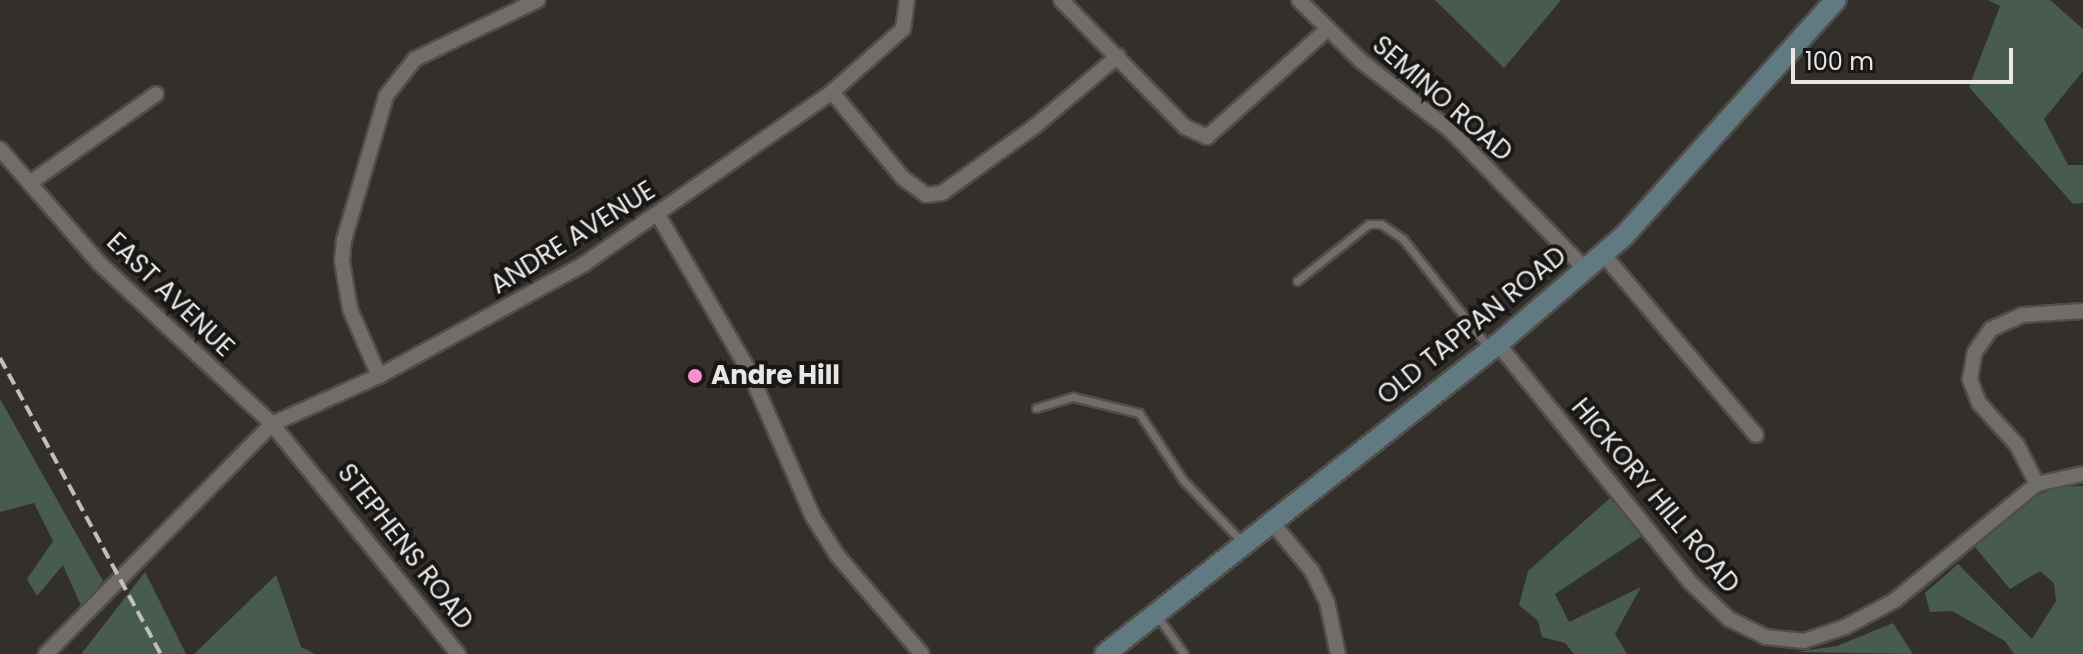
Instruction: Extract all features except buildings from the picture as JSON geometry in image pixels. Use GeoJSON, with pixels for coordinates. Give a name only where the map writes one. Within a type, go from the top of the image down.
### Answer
{"type":"FeatureCollection","features":[{"type":"Feature","properties":{"kind":"main road","name":"OLD TAPPAN ROAD"},"geometry":{"type":"LineString","coordinates":[[1105,654],[1242,542],[1494,347],[1603,254],[1661,199],[1836,0]]}},
{"type":"Feature","properties":{"kind":"street"},"geometry":{"type":"LineString","coordinates":[[379,376],[350,309],[342,261],[344,240],[386,96],[415,59],[538,0]]}},
{"type":"Feature","properties":{"kind":"street","name":"ANDRE AVENUE"},"geometry":{"type":"LineString","coordinates":[[55,651],[272,424],[379,376],[584,264],[658,215],[832,92],[903,29],[907,0]]}},
{"type":"Feature","properties":{"kind":"street"},"geometry":{"type":"LineString","coordinates":[[1061,0],[1185,127],[1207,137],[1328,29]]}},
{"type":"Feature","properties":{"kind":"street","name":"SEMINO ROAD"},"geometry":{"type":"LineString","coordinates":[[1299,0],[1361,61],[1450,130],[1585,269]]}},
{"type":"Feature","properties":{"kind":"street"},"geometry":{"type":"LineString","coordinates":[[832,92],[903,178],[926,195],[942,193],[1023,135],[1118,56]]}},
{"type":"Feature","properties":{"kind":"street"},"geometry":{"type":"LineString","coordinates":[[31,182],[156,94]]}},
{"type":"Feature","properties":{"kind":"street","name":"EAST AVENUE"},"geometry":{"type":"LineString","coordinates":[[0,149],[100,264],[272,424],[313,470]]}},
{"type":"Feature","properties":{"kind":"street"},"geometry":{"type":"LineString","coordinates":[[658,215],[749,371],[813,517],[837,555],[922,654]]}},
{"type":"Feature","properties":{"kind":"street"},"geometry":{"type":"LineString","coordinates":[[1603,254],[1756,435]]}},
{"type":"Feature","properties":{"kind":"street"},"geometry":{"type":"LineString","coordinates":[[2037,484],[2017,445],[1979,403],[1970,379],[1975,352],[1991,329],[2022,315],[2083,311]]}},
{"type":"Feature","properties":{"kind":"street","name":"HICKORY HILL ROAD"},"geometry":{"type":"LineString","coordinates":[[1494,347],[1691,583],[1729,619],[1766,637],[1804,641],[1889,604],[2037,484],[2083,474]]}},
{"type":"Feature","properties":{"kind":"street","name":"STEPHENS ROAD"},"geometry":{"type":"LineString","coordinates":[[313,470],[458,654]]}},
{"type":"Feature","properties":{"kind":"street"},"geometry":{"type":"LineString","coordinates":[[1270,520],[1312,571],[1327,602],[1338,654]]}},
{"type":"Feature","properties":{"kind":"lane"},"geometry":{"type":"LineString","coordinates":[[1297,281],[1369,224],[1381,224],[1403,239],[1494,347]]}},
{"type":"Feature","properties":{"kind":"lane"},"geometry":{"type":"LineString","coordinates":[[1036,408],[1073,397],[1139,413],[1183,480],[1242,542]]}},
{"type":"Feature","properties":{"kind":"lane"},"geometry":{"type":"LineString","coordinates":[[1154,612],[1184,654]]}},
{"type":"Feature","properties":{"kind":"green space"},"geometry":{"type":"Polygon","coordinates":[[[1435,0],[1561,0],[1504,68],[1435,0]]]}},
{"type":"Feature","properties":{"kind":"green space"},"geometry":{"type":"Polygon","coordinates":[[[1988,0],[2050,0],[2083,29],[2083,71],[2044,119],[2068,165],[2083,165],[2083,203],[2073,204],[1969,87],[2000,6],[1988,0]]]}},
{"type":"Feature","properties":{"kind":"green space"},"geometry":{"type":"Polygon","coordinates":[[[0,399],[103,581],[82,608],[63,565],[37,596],[27,579],[53,541],[34,503],[0,512],[0,399]]]}},
{"type":"Feature","properties":{"kind":"green space"},"geometry":{"type":"Polygon","coordinates":[[[2083,486],[2083,654],[2014,654],[2005,641],[1952,611],[1930,612],[1925,593],[1958,564],[2032,639],[2056,601],[2054,583],[2040,571],[2010,589],[1974,546],[2025,500],[2059,487],[2083,486]]]}},
{"type":"Feature","properties":{"kind":"green space"},"geometry":{"type":"Polygon","coordinates":[[[1610,498],[1642,536],[1555,594],[1569,622],[1641,587],[1615,634],[1627,654],[1574,654],[1565,643],[1542,637],[1538,621],[1519,605],[1528,571],[1610,498]]]}},
{"type":"Feature","properties":{"kind":"green space"},"geometry":{"type":"Polygon","coordinates":[[[145,572],[186,654],[83,654],[82,653],[145,572]]]}},
{"type":"Feature","properties":{"kind":"green space"},"geometry":{"type":"Polygon","coordinates":[[[276,575],[301,647],[315,654],[194,654],[276,575]]]}},
{"type":"Feature","properties":{"kind":"green space"},"geometry":{"type":"Polygon","coordinates":[[[1893,623],[1913,654],[1796,652],[1837,646],[1893,623]]]}},
{"type":"Feature","properties":{"kind":"railway"},"geometry":{"type":"LineString","coordinates":[[0,358],[161,654]]}},
{"type":"Feature","properties":{"kind":"place","name":"Andre Hill"},"geometry":{"type":"Point","coordinates":[695,376]}}]}
